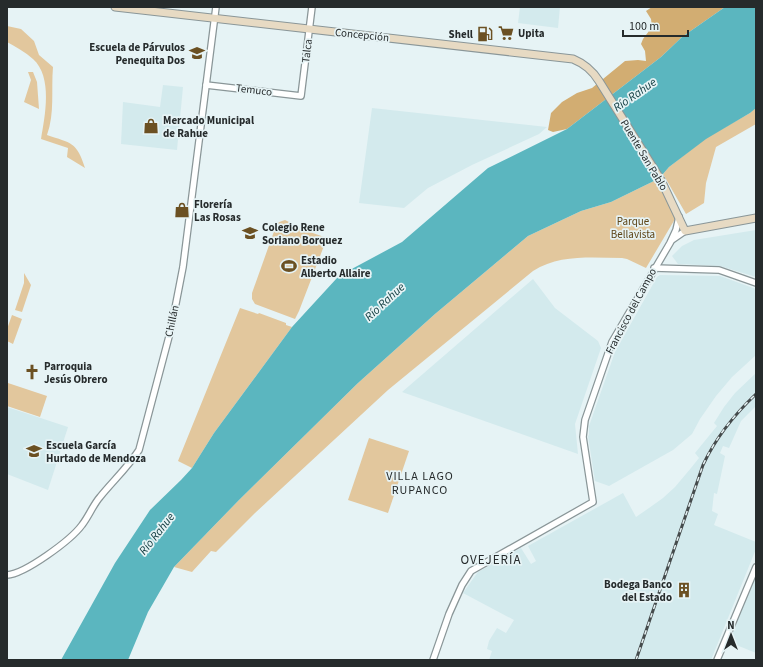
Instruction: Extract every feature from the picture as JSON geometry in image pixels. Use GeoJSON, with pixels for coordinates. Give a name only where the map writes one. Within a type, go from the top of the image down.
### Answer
{"type":"FeatureCollection","features":[{"type":"Feature","properties":{"kind":"main road","name":"Concepción"},"geometry":{"type":"LineString","coordinates":[[115,7],[573,59],[584,64],[600,81]]}},
{"type":"Feature","properties":{"kind":"main road","name":"Puente San Pablo"},"geometry":{"type":"LineString","coordinates":[[600,81],[661,180],[685,231]]}},
{"type":"Feature","properties":{"kind":"main road"},"geometry":{"type":"LineString","coordinates":[[685,231],[756,218]]}},
{"type":"Feature","properties":{"kind":"street","name":"Chillán"},"geometry":{"type":"LineString","coordinates":[[8,575],[18,573],[27,568],[56,549],[73,535],[82,525],[96,502],[134,458],[138,450],[171,329],[183,267],[216,7]]}},
{"type":"Feature","properties":{"kind":"street","name":"Talca"},"geometry":{"type":"LineString","coordinates":[[301,96],[312,7]]}},
{"type":"Feature","properties":{"kind":"street","name":"Temuco"},"geometry":{"type":"LineString","coordinates":[[206,85],[301,96]]}},
{"type":"Feature","properties":{"kind":"street","name":"Francisco del Campo"},"geometry":{"type":"LineString","coordinates":[[433,660],[449,614],[465,580],[471,571],[593,502],[583,437],[583,425],[612,342],[670,243],[676,230],[679,217]]}},
{"type":"Feature","properties":{"kind":"street"},"geometry":{"type":"LineString","coordinates":[[670,243],[685,231]]}},
{"type":"Feature","properties":{"kind":"street"},"geometry":{"type":"LineString","coordinates":[[654,268],[719,270],[756,283]]}},
{"type":"Feature","properties":{"kind":"street"},"geometry":{"type":"LineString","coordinates":[[717,660],[756,567]]}},
{"type":"Feature","properties":{"kind":"shaded area"},"geometry":{"type":"Polygon","coordinates":[[[520,7],[560,7],[558,28],[518,23],[520,7]]]}},
{"type":"Feature","properties":{"kind":"shaded area"},"geometry":{"type":"Polygon","coordinates":[[[652,7],[725,7],[682,37],[661,57],[567,129],[553,132],[548,130],[551,113],[562,102],[577,93],[592,88],[625,61],[646,61],[645,51],[641,44],[652,27],[651,19],[646,11],[652,7]]]}},
{"type":"Feature","properties":{"kind":"shaded area","name":"Mercado Municipal de Rahue"},"geometry":{"type":"Polygon","coordinates":[[[163,85],[183,87],[177,150],[121,144],[123,102],[160,107],[163,85]]]}},
{"type":"Feature","properties":{"kind":"shaded area"},"geometry":{"type":"Polygon","coordinates":[[[372,108],[547,127],[539,134],[472,165],[428,188],[404,208],[359,203],[372,108]]]}},
{"type":"Feature","properties":{"kind":"shaded area"},"geometry":{"type":"Polygon","coordinates":[[[756,230],[756,277],[720,266],[678,264],[672,256],[682,246],[694,240],[756,230]]]}},
{"type":"Feature","properties":{"kind":"shaded area"},"geometry":{"type":"Polygon","coordinates":[[[660,275],[720,276],[756,289],[756,355],[732,377],[716,396],[700,419],[692,434],[673,450],[609,486],[595,481],[588,436],[589,426],[615,352],[657,277],[660,275]]]}},
{"type":"Feature","properties":{"kind":"shaded area"},"geometry":{"type":"Polygon","coordinates":[[[533,279],[555,308],[598,341],[601,348],[575,424],[578,454],[402,392],[533,279]]]}},
{"type":"Feature","properties":{"kind":"shaded area"},"geometry":{"type":"Polygon","coordinates":[[[756,373],[756,406],[741,421],[729,448],[723,446],[720,453],[725,456],[717,494],[714,493],[712,511],[718,514],[714,525],[756,542],[756,549],[711,660],[489,660],[492,651],[487,649],[489,641],[497,628],[506,633],[514,620],[463,593],[478,572],[521,548],[531,564],[536,561],[528,546],[623,493],[636,517],[663,498],[675,487],[699,458],[695,453],[717,426],[714,423],[724,407],[735,393],[756,373]]]}},
{"type":"Feature","properties":{"kind":"shaded area","name":"Escuela García Hurtado de Mendoza"},"geometry":{"type":"Polygon","coordinates":[[[7,407],[68,427],[48,490],[7,474],[7,407]]]}},
{"type":"Feature","properties":{"kind":"shaded area"},"geometry":{"type":"Polygon","coordinates":[[[754,580],[756,581],[756,653],[729,642],[754,580]]]}},
{"type":"Feature","properties":{"kind":"green space"},"geometry":{"type":"Polygon","coordinates":[[[7,26],[21,29],[34,41],[39,55],[53,67],[52,110],[47,135],[67,142],[76,148],[85,168],[67,157],[68,148],[41,139],[46,108],[43,76],[33,59],[7,42],[7,26]]]}},
{"type":"Feature","properties":{"kind":"green space"},"geometry":{"type":"Polygon","coordinates":[[[28,72],[33,72],[37,82],[39,109],[24,102],[31,80],[28,72]]]}},
{"type":"Feature","properties":{"kind":"green space"},"geometry":{"type":"Polygon","coordinates":[[[756,107],[756,124],[716,147],[706,183],[704,203],[686,214],[663,174],[669,167],[706,138],[750,113],[756,107]]]}},
{"type":"Feature","properties":{"kind":"green space","name":"Parque Bellavista"},"geometry":{"type":"Polygon","coordinates":[[[656,180],[675,219],[646,268],[622,258],[576,258],[554,262],[533,271],[388,390],[255,513],[216,552],[211,551],[192,572],[174,567],[239,500],[358,383],[435,314],[528,236],[581,211],[611,202],[656,180]]]}},
{"type":"Feature","properties":{"kind":"green space","name":"Estadio Alberto Allaire"},"geometry":{"type":"Polygon","coordinates":[[[285,220],[293,226],[327,238],[295,319],[255,304],[252,299],[252,293],[277,223],[285,220]]]}},
{"type":"Feature","properties":{"kind":"green space"},"geometry":{"type":"Polygon","coordinates":[[[24,273],[31,285],[22,312],[15,310],[24,283],[24,273]]]}},
{"type":"Feature","properties":{"kind":"green space"},"geometry":{"type":"Polygon","coordinates":[[[240,308],[258,314],[259,313],[286,323],[286,325],[292,327],[214,433],[192,468],[178,461],[240,308]]]}},
{"type":"Feature","properties":{"kind":"green space"},"geometry":{"type":"Polygon","coordinates":[[[12,315],[22,319],[13,344],[7,341],[7,329],[12,315]]]}},
{"type":"Feature","properties":{"kind":"green space"},"geometry":{"type":"Polygon","coordinates":[[[8,383],[47,396],[40,417],[7,406],[8,383]]]}},
{"type":"Feature","properties":{"kind":"green space"},"geometry":{"type":"Polygon","coordinates":[[[369,438],[409,451],[388,513],[348,500],[369,438]]]}},
{"type":"Feature","properties":{"kind":"water","name":"Río Rahue"},"geometry":{"type":"Polygon","coordinates":[[[725,7],[756,7],[756,108],[706,139],[669,167],[656,180],[611,202],[581,211],[528,236],[435,314],[358,383],[239,500],[174,567],[148,612],[128,660],[61,660],[115,563],[150,510],[192,468],[214,433],[292,327],[337,278],[402,242],[488,168],[567,129],[661,57],[682,37],[725,7]]]}},
{"type":"Feature","properties":{"kind":"railway"},"geometry":{"type":"LineString","coordinates":[[636,660],[703,465],[726,427],[756,394]]}},
{"type":"Feature","properties":{"kind":"place","name":"Upita"},"geometry":{"type":"Point","coordinates":[506,33]}},
{"type":"Feature","properties":{"kind":"place","name":"Shell"},"geometry":{"type":"Point","coordinates":[485,34]}},
{"type":"Feature","properties":{"kind":"place","name":"Escuela de Párvulos Penequita Dos"},"geometry":{"type":"Point","coordinates":[197,53]}},
{"type":"Feature","properties":{"kind":"place","name":"Mercado Municipal de Rahue"},"geometry":{"type":"Point","coordinates":[151,126]}},
{"type":"Feature","properties":{"kind":"place","name":"Florería Las Rosas"},"geometry":{"type":"Point","coordinates":[182,210]}},
{"type":"Feature","properties":{"kind":"place","name":"Colegio Rene Soriano Borquez"},"geometry":{"type":"Point","coordinates":[250,233]}},
{"type":"Feature","properties":{"kind":"place","name":"Estadio Alberto Allaire"},"geometry":{"type":"Point","coordinates":[289,266]}},
{"type":"Feature","properties":{"kind":"place","name":"Parroquia Jesús Obrero"},"geometry":{"type":"Point","coordinates":[32,372]}},
{"type":"Feature","properties":{"kind":"place","name":"Escuela García Hurtado de Mendoza"},"geometry":{"type":"Point","coordinates":[34,451]}},
{"type":"Feature","properties":{"kind":"place","name":"Bodega Banco del Estado"},"geometry":{"type":"Point","coordinates":[684,590]}},
{"type":"Feature","properties":{"kind":"district","name":"VILLA LAGO RUPANCO"},"geometry":{"type":"Point","coordinates":[420,483]}},
{"type":"Feature","properties":{"kind":"district","name":"OVEJERÍA"},"geometry":{"type":"Point","coordinates":[491,560]}}]}
